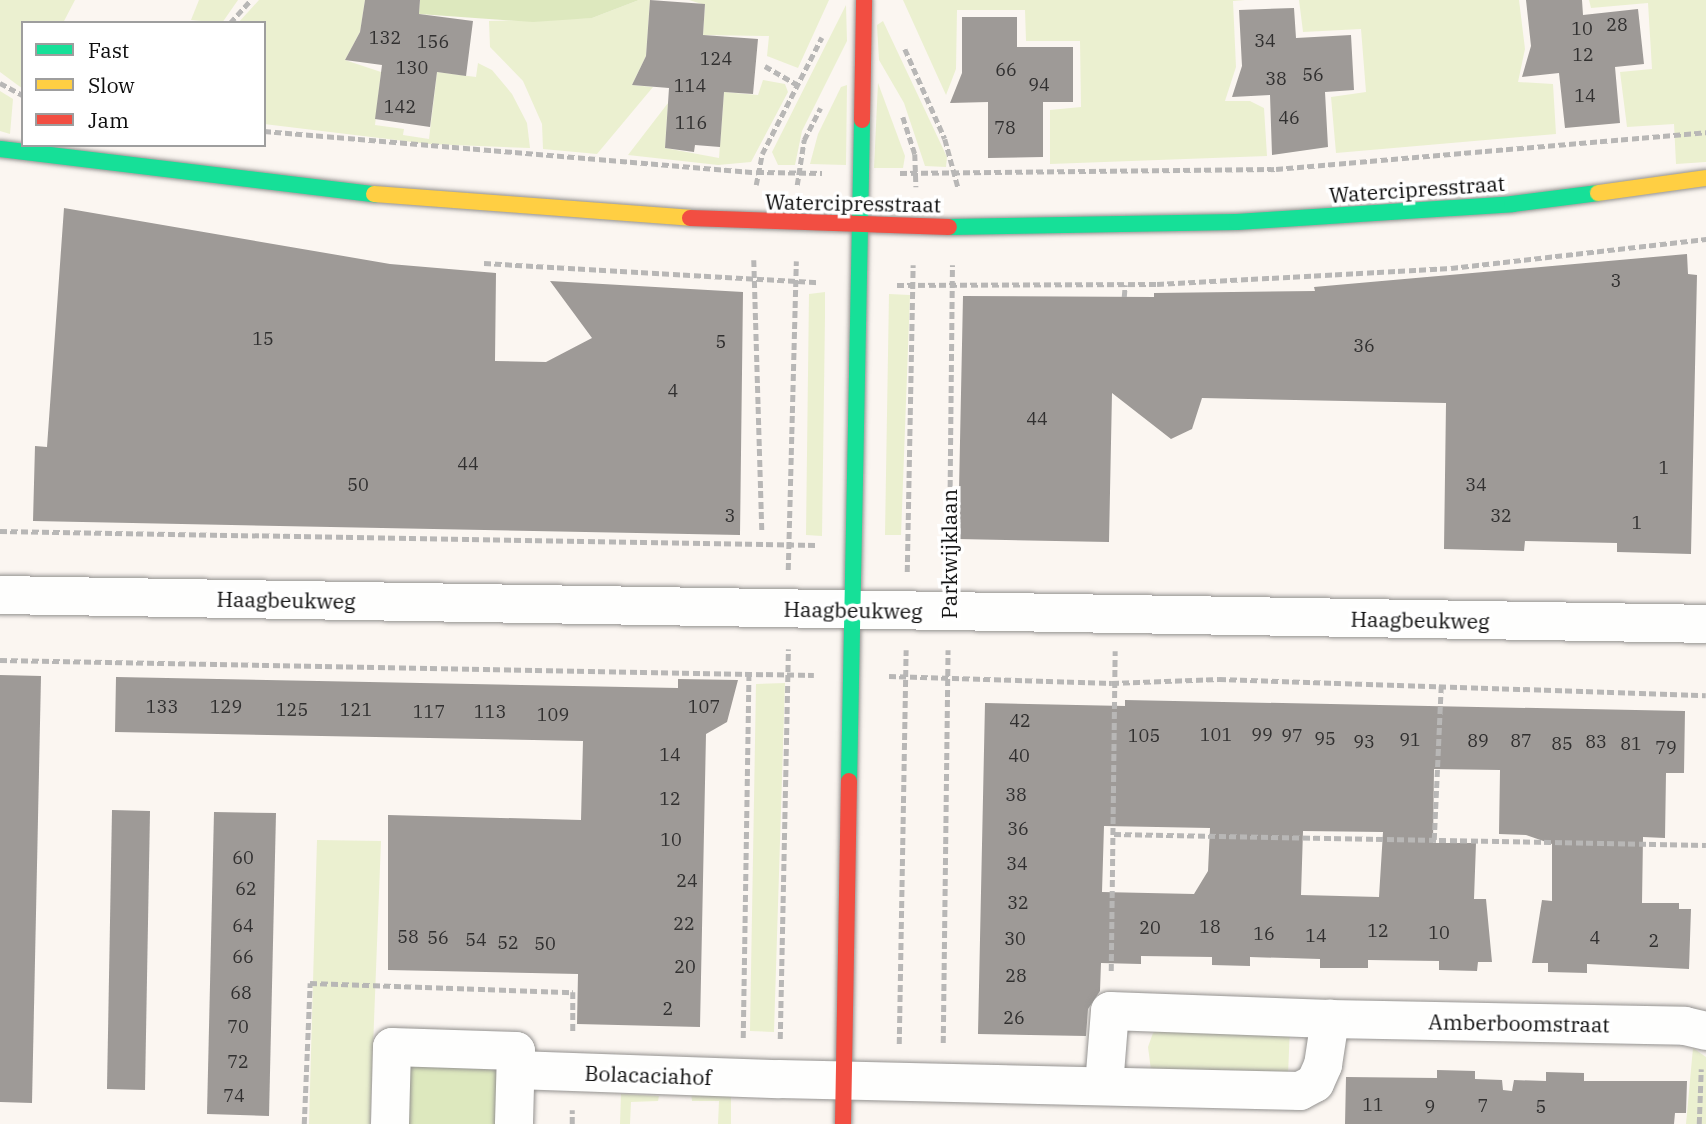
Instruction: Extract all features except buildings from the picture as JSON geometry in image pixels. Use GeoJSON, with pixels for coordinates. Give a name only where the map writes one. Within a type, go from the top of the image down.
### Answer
{"type":"FeatureCollection","features":[{"type":"Feature","properties":{"kind":"street"},"geometry":{"type":"LineString","coordinates":[[843,1124],[864,0]]}},
{"type":"Feature","properties":{"kind":"street","name":"Watercipresstraat"},"geometry":{"type":"LineString","coordinates":[[0,149],[436,202],[859,224],[959,226],[1251,221],[1513,204],[1706,178]]}},
{"type":"Feature","properties":{"kind":"street","name":"Haagbeukweg"},"geometry":{"type":"LineString","coordinates":[[0,595],[1706,624]]}},
{"type":"Feature","properties":{"kind":"street"},"geometry":{"type":"LineString","coordinates":[[1104,1086],[1110,1011]]}},
{"type":"Feature","properties":{"kind":"street","name":"Amberboomstraat"},"geometry":{"type":"LineString","coordinates":[[1110,1011],[1705,1030]]}},
{"type":"Feature","properties":{"kind":"street"},"geometry":{"type":"LineString","coordinates":[[761,1078],[1300,1091],[1315,1083],[1323,1065],[1330,1019]]}},
{"type":"Feature","properties":{"kind":"street"},"geometry":{"type":"LineString","coordinates":[[390,1124],[392,1047],[516,1051],[514,1124]]}},
{"type":"Feature","properties":{"kind":"street","name":"Bolacaciahof"},"geometry":{"type":"LineString","coordinates":[[516,1070],[761,1078]]}},
{"type":"Feature","properties":{"kind":"path"},"geometry":{"type":"LineString","coordinates":[[232,21],[245,3],[251,0]]}},
{"type":"Feature","properties":{"kind":"path","name":"Parkwijklaan"},"geometry":{"type":"LineString","coordinates":[[900,38],[958,175],[959,226],[949,285],[949,612],[943,1082]]}},
{"type":"Feature","properties":{"kind":"path"},"geometry":{"type":"LineString","coordinates":[[765,66],[799,86]]}},
{"type":"Feature","properties":{"kind":"path"},"geometry":{"type":"LineString","coordinates":[[0,83],[21,94]]}},
{"type":"Feature","properties":{"kind":"path","name":"Watercipresstraat"},"geometry":{"type":"LineString","coordinates":[[266,131],[757,172],[958,175],[1276,169],[1706,132]]}},
{"type":"Feature","properties":{"kind":"path"},"geometry":{"type":"LineString","coordinates":[[484,263],[754,282],[1125,285],[1451,268],[1706,239]]}},
{"type":"Feature","properties":{"kind":"path"},"geometry":{"type":"LineString","coordinates":[[1124,297],[1125,285]]}},
{"type":"Feature","properties":{"kind":"path"},"geometry":{"type":"LineString","coordinates":[[0,531],[907,546]]}},
{"type":"Feature","properties":{"kind":"path"},"geometry":{"type":"LineString","coordinates":[[1110,1011],[1114,834],[1112,683],[1118,615]]}},
{"type":"Feature","properties":{"kind":"path"},"geometry":{"type":"LineString","coordinates":[[749,675],[761,1078]]}},
{"type":"Feature","properties":{"kind":"path"},"geometry":{"type":"LineString","coordinates":[[1434,840],[1441,686]]}},
{"type":"Feature","properties":{"kind":"path"},"geometry":{"type":"LineString","coordinates":[[1114,834],[1706,845]]}},
{"type":"Feature","properties":{"kind":"path"},"geometry":{"type":"LineString","coordinates":[[1699,1124],[1705,1030]]}},
{"type":"Feature","properties":{"kind":"green space"},"geometry":{"type":"Polygon","coordinates":[[[0,0],[75,0],[64,21],[21,21],[21,88],[0,72],[0,0]]]}},
{"type":"Feature","properties":{"kind":"green space"},"geometry":{"type":"Polygon","coordinates":[[[199,0],[238,0],[223,21],[191,20],[199,0]]]}},
{"type":"Feature","properties":{"kind":"green space"},"geometry":{"type":"Polygon","coordinates":[[[259,0],[365,0],[360,32],[345,60],[381,72],[375,125],[404,129],[403,135],[429,139],[437,72],[476,77],[478,63],[492,70],[512,94],[527,123],[530,148],[429,144],[266,124],[266,21],[240,21],[259,0]]]}},
{"type":"Feature","properties":{"kind":"green space"},"geometry":{"type":"Polygon","coordinates":[[[420,0],[639,0],[592,18],[533,22],[419,14],[420,0]]]}},
{"type":"Feature","properties":{"kind":"green space"},"geometry":{"type":"Polygon","coordinates":[[[639,0],[650,0],[646,56],[632,85],[653,87],[597,154],[543,149],[542,124],[523,81],[490,47],[489,21],[592,18],[639,0]]]}},
{"type":"Feature","properties":{"kind":"green space"},"geometry":{"type":"Polygon","coordinates":[[[689,0],[829,0],[798,68],[767,56],[769,36],[703,35],[705,5],[689,0]]]}},
{"type":"Feature","properties":{"kind":"green space"},"geometry":{"type":"Polygon","coordinates":[[[903,0],[1245,0],[1233,1],[1236,67],[1225,101],[1250,101],[1264,108],[1267,156],[1050,164],[1050,110],[1081,107],[1080,41],[1026,41],[1025,10],[957,10],[956,69],[946,95],[903,0]]]}},
{"type":"Feature","properties":{"kind":"green space"},"geometry":{"type":"Polygon","coordinates":[[[1299,0],[1519,0],[1525,49],[1518,82],[1553,84],[1556,134],[1336,153],[1331,97],[1366,92],[1361,29],[1303,32],[1299,0]]]}},
{"type":"Feature","properties":{"kind":"green space"},"geometry":{"type":"Polygon","coordinates":[[[1589,0],[1706,0],[1706,162],[1676,164],[1674,124],[1627,127],[1620,72],[1652,69],[1648,3],[1591,8],[1589,0]]]}},
{"type":"Feature","properties":{"kind":"green space"},"geometry":{"type":"Polygon","coordinates":[[[846,5],[847,41],[802,131],[795,165],[778,165],[772,152],[846,5]]]}},
{"type":"Feature","properties":{"kind":"green space"},"geometry":{"type":"Polygon","coordinates":[[[883,21],[947,157],[946,167],[925,166],[904,103],[879,60],[877,25],[883,21]]]}},
{"type":"Feature","properties":{"kind":"green space"},"geometry":{"type":"Polygon","coordinates":[[[763,80],[785,84],[788,92],[751,162],[718,165],[628,155],[668,103],[665,148],[719,158],[724,92],[758,95],[763,80]]]}},
{"type":"Feature","properties":{"kind":"green space"},"geometry":{"type":"Polygon","coordinates":[[[878,83],[905,156],[903,168],[874,168],[878,83]]]}},
{"type":"Feature","properties":{"kind":"green space"},"geometry":{"type":"Polygon","coordinates":[[[847,85],[846,165],[810,164],[818,134],[841,87],[847,85]]]}},
{"type":"Feature","properties":{"kind":"green space"},"geometry":{"type":"Polygon","coordinates":[[[0,91],[13,99],[10,134],[0,131],[0,91]]]}},
{"type":"Feature","properties":{"kind":"green space"},"geometry":{"type":"Polygon","coordinates":[[[825,292],[822,536],[806,535],[809,294],[825,292]]]}},
{"type":"Feature","properties":{"kind":"green space"},"geometry":{"type":"Polygon","coordinates":[[[889,294],[910,295],[901,535],[885,535],[889,294]]]}},
{"type":"Feature","properties":{"kind":"green space"},"geometry":{"type":"Polygon","coordinates":[[[785,683],[774,1032],[750,1031],[756,684],[785,683]]]}},
{"type":"Feature","properties":{"kind":"green space"},"geometry":{"type":"Polygon","coordinates":[[[317,840],[381,841],[370,1124],[309,1124],[317,840]]]}},
{"type":"Feature","properties":{"kind":"green space"},"geometry":{"type":"Polygon","coordinates":[[[1162,1025],[1290,1027],[1288,1075],[1151,1070],[1148,1047],[1153,1033],[1162,1025]]]}},
{"type":"Feature","properties":{"kind":"green space"},"geometry":{"type":"Polygon","coordinates":[[[1693,1048],[1706,1057],[1706,1124],[1686,1124],[1693,1048]]]}},
{"type":"Feature","properties":{"kind":"green space"},"geometry":{"type":"Polygon","coordinates":[[[407,1065],[498,1070],[495,1124],[404,1124],[407,1065]]]}},
{"type":"Feature","properties":{"kind":"green space"},"geometry":{"type":"Polygon","coordinates":[[[691,1092],[731,1092],[731,1124],[718,1124],[719,1101],[692,1101],[691,1092]]]}},
{"type":"Feature","properties":{"kind":"green space"},"geometry":{"type":"Polygon","coordinates":[[[621,1094],[659,1096],[658,1101],[631,1102],[630,1124],[620,1124],[621,1094]]]}},
{"type":"Feature","properties":{"kind":"traffic: fast"},"geometry":{"type":"LineString","coordinates":[[849,781],[862,120]]}},
{"type":"Feature","properties":{"kind":"traffic: fast"},"geometry":{"type":"LineString","coordinates":[[0,149],[374,194]]}},
{"type":"Feature","properties":{"kind":"traffic: fast"},"geometry":{"type":"LineString","coordinates":[[949,227],[1237,222],[1512,204],[1598,193]]}},
{"type":"Feature","properties":{"kind":"traffic: slow"},"geometry":{"type":"LineString","coordinates":[[1598,193],[1706,178]]}},
{"type":"Feature","properties":{"kind":"traffic: slow"},"geometry":{"type":"LineString","coordinates":[[374,194],[690,218]]}},
{"type":"Feature","properties":{"kind":"traffic: jam"},"geometry":{"type":"LineString","coordinates":[[862,120],[864,0]]}},
{"type":"Feature","properties":{"kind":"traffic: jam"},"geometry":{"type":"LineString","coordinates":[[690,218],[949,227]]}},
{"type":"Feature","properties":{"kind":"traffic: jam"},"geometry":{"type":"LineString","coordinates":[[843,1124],[849,781]]}}]}
